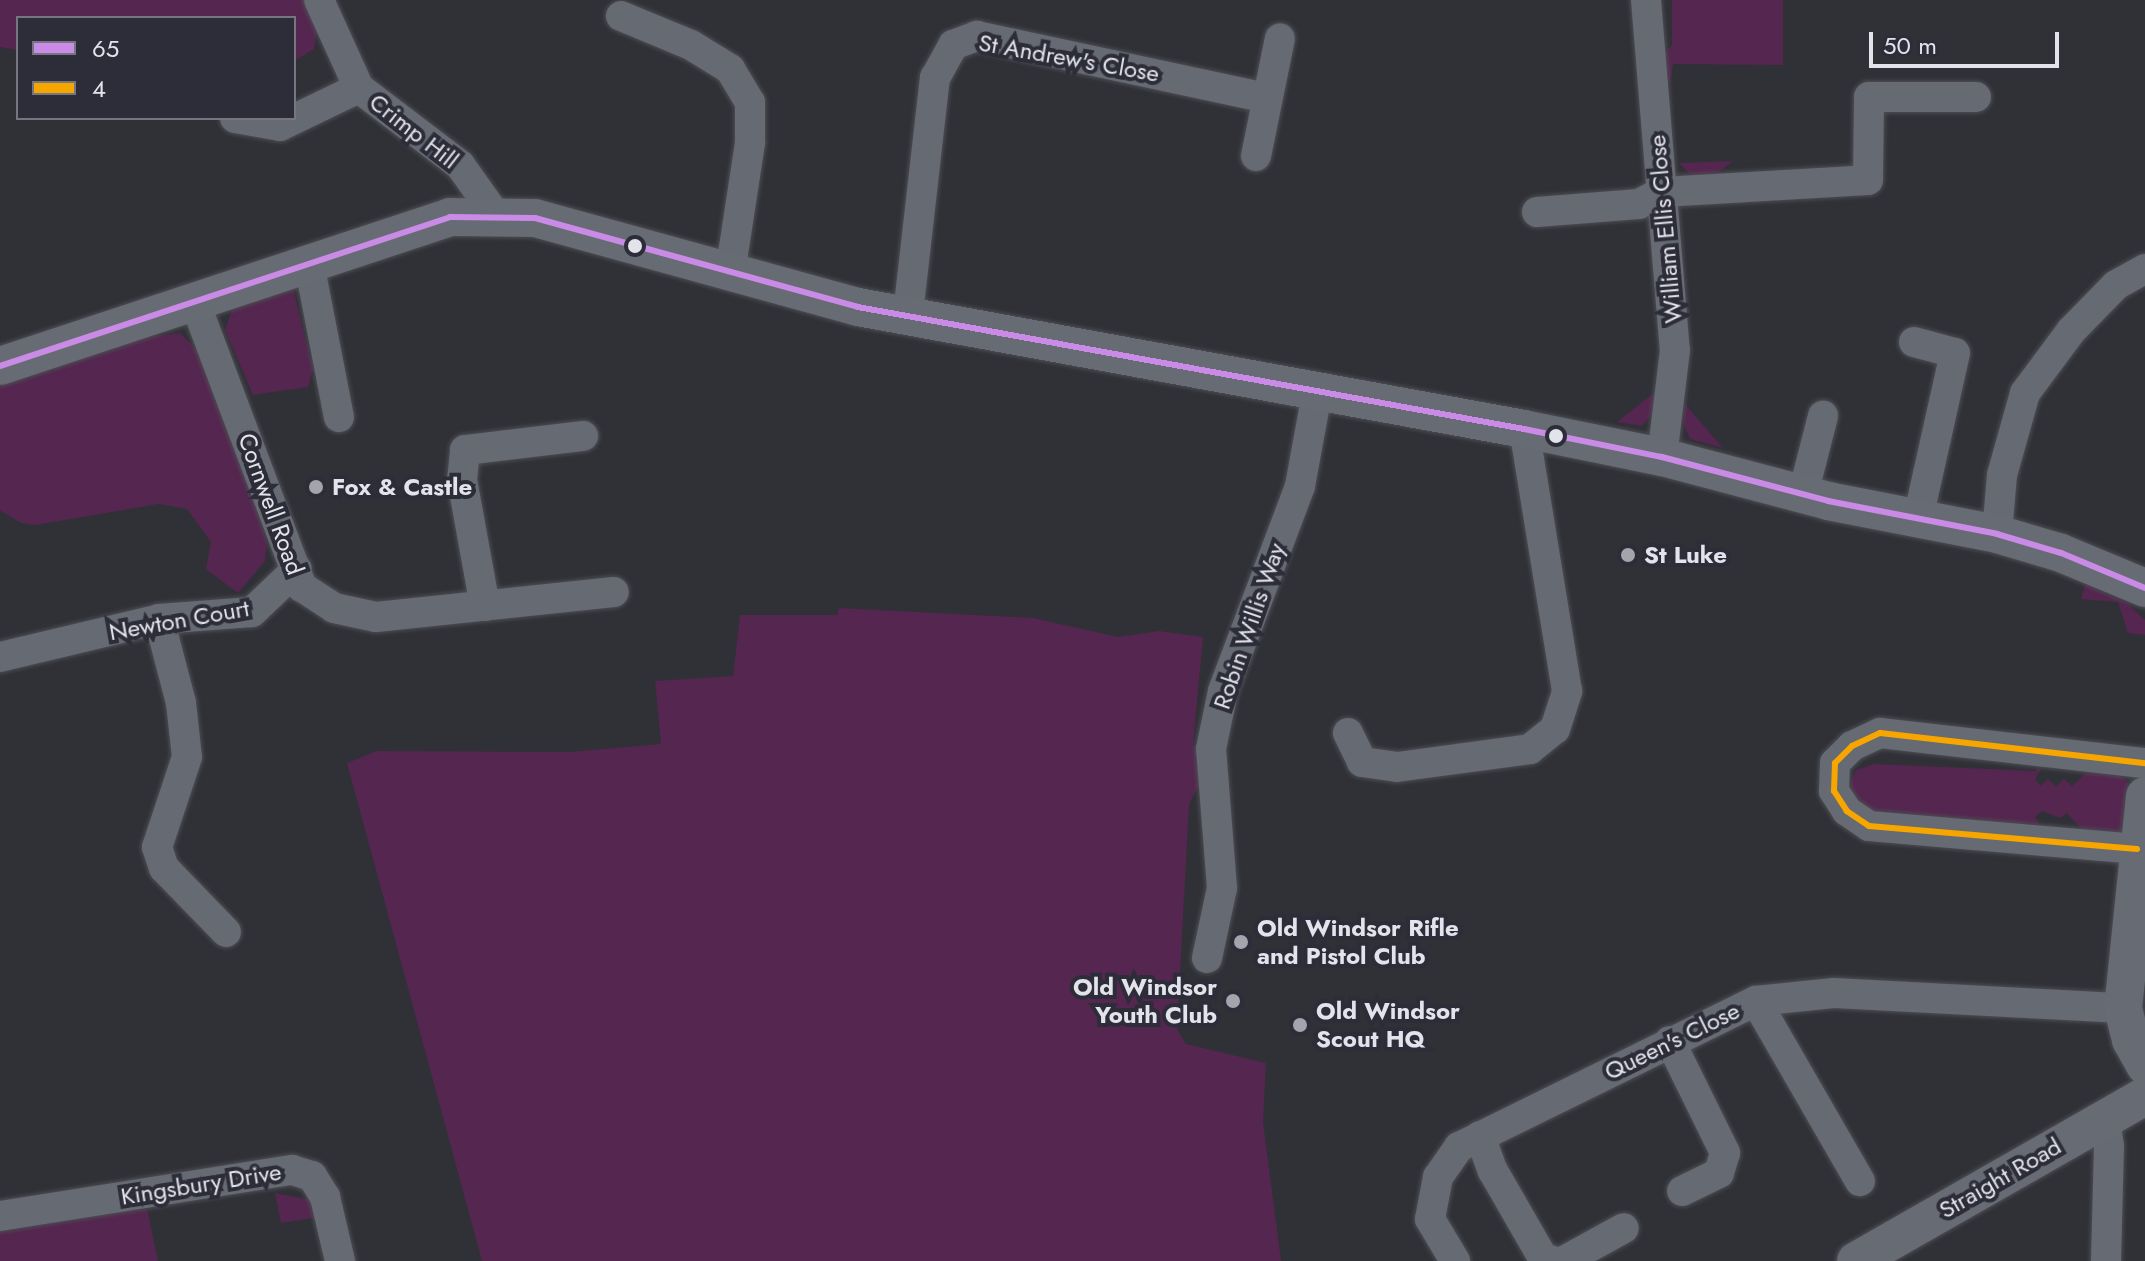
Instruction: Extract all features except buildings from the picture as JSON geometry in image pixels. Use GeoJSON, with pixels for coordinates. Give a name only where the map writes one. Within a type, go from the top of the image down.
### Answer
{"type":"FeatureCollection","features":[{"type":"Feature","properties":{"kind":"main road"},"geometry":{"type":"LineString","coordinates":[[0,366],[450,217],[495,214],[535,218],[858,307],[1662,457],[1803,494],[1997,534],[2073,557],[2145,588]]}},
{"type":"Feature","properties":{"kind":"main road"},"geometry":{"type":"LineString","coordinates":[[2145,796],[2137,849],[2136,957],[2123,1008],[2131,1040],[2145,1065]]}},
{"type":"Feature","properties":{"kind":"main road","name":"Straight Road"},"geometry":{"type":"LineString","coordinates":[[1856,1261],[2145,1096]]}},
{"type":"Feature","properties":{"kind":"street","name":"Crimp Hill"},"geometry":{"type":"LineString","coordinates":[[319,0],[359,88],[460,165],[495,214]]}},
{"type":"Feature","properties":{"kind":"street","name":"William Ellis Close"},"geometry":{"type":"LineString","coordinates":[[1646,0],[1675,350],[1662,457]]}},
{"type":"Feature","properties":{"kind":"street"},"geometry":{"type":"LineString","coordinates":[[621,16],[691,45],[730,69],[750,102],[750,143],[730,273]]}},
{"type":"Feature","properties":{"kind":"street","name":"St Andrew's Close"},"geometry":{"type":"LineString","coordinates":[[908,314],[935,78],[953,45],[977,36],[1266,98]]}},
{"type":"Feature","properties":{"kind":"street"},"geometry":{"type":"LineString","coordinates":[[1256,156],[1280,38]]}},
{"type":"Feature","properties":{"kind":"street"},"geometry":{"type":"LineString","coordinates":[[296,118],[359,88]]}},
{"type":"Feature","properties":{"kind":"street"},"geometry":{"type":"LineString","coordinates":[[1537,212],[1639,204],[1662,192],[1868,180],[1869,97],[1976,97]]}},
{"type":"Feature","properties":{"kind":"street"},"geometry":{"type":"LineString","coordinates":[[246,120],[280,126],[292,120]]}},
{"type":"Feature","properties":{"kind":"street"},"geometry":{"type":"LineString","coordinates":[[309,263],[339,417]]}},
{"type":"Feature","properties":{"kind":"street"},"geometry":{"type":"LineString","coordinates":[[1997,534],[2002,475],[2025,393],[2071,331],[2116,285],[2145,269]]}},
{"type":"Feature","properties":{"kind":"street","name":"Cornwell Road"},"geometry":{"type":"LineString","coordinates":[[194,300],[302,587],[334,608],[376,617],[614,592]]}},
{"type":"Feature","properties":{"kind":"street"},"geometry":{"type":"LineString","coordinates":[[1914,342],[1955,353],[1918,518]]}},
{"type":"Feature","properties":{"kind":"street","name":"Robin Willis Way"},"geometry":{"type":"LineString","coordinates":[[1207,958],[1222,888],[1211,749],[1223,691],[1300,486],[1317,393]]}},
{"type":"Feature","properties":{"kind":"street"},"geometry":{"type":"LineString","coordinates":[[1803,494],[1823,416]]}},
{"type":"Feature","properties":{"kind":"street"},"geometry":{"type":"LineString","coordinates":[[1348,733],[1362,762],[1397,767],[1530,749],[1555,729],[1567,691],[1524,429]]}},
{"type":"Feature","properties":{"kind":"street"},"geometry":{"type":"LineString","coordinates":[[485,606],[462,480],[465,450],[583,436]]}},
{"type":"Feature","properties":{"kind":"street","name":"Newton Court"},"geometry":{"type":"LineString","coordinates":[[0,657],[159,619],[252,612],[297,569]]}},
{"type":"Feature","properties":{"kind":"street"},"geometry":{"type":"LineString","coordinates":[[159,619],[181,703],[187,757],[157,847],[164,868],[226,932]]}},
{"type":"Feature","properties":{"kind":"street"},"geometry":{"type":"LineString","coordinates":[[2137,849],[1869,826],[1847,811],[1834,791],[1835,763],[1852,746],[1880,733],[2145,763]]}},
{"type":"Feature","properties":{"kind":"street","name":"Queen's Close"},"geometry":{"type":"LineString","coordinates":[[1455,1261],[1430,1219],[1438,1177],[1459,1147],[1756,1001],[1834,993],[2123,1008]]}},
{"type":"Feature","properties":{"kind":"street"},"geometry":{"type":"LineString","coordinates":[[1756,1001],[1860,1181]]}},
{"type":"Feature","properties":{"kind":"street"},"geometry":{"type":"LineString","coordinates":[[1670,1041],[1725,1153],[1719,1173],[1682,1191]]}},
{"type":"Feature","properties":{"kind":"street"},"geometry":{"type":"LineString","coordinates":[[2105,1118],[2109,1146],[2106,1261]]}},
{"type":"Feature","properties":{"kind":"street"},"geometry":{"type":"LineString","coordinates":[[1480,1136],[1493,1171],[1543,1258],[1553,1261]]}},
{"type":"Feature","properties":{"kind":"street","name":"Kingsbury Drive"},"geometry":{"type":"LineString","coordinates":[[0,1216],[292,1170],[312,1176],[325,1197],[340,1261]]}},
{"type":"Feature","properties":{"kind":"street"},"geometry":{"type":"LineString","coordinates":[[1564,1261],[1624,1228]]}},
{"type":"Feature","properties":{"kind":"shaded area"},"geometry":{"type":"Polygon","coordinates":[[[0,0],[308,0],[317,30],[314,49],[296,60],[296,16],[16,16],[16,50],[0,47],[0,0]]]}},
{"type":"Feature","properties":{"kind":"shaded area"},"geometry":{"type":"Polygon","coordinates":[[[1672,0],[1783,0],[1783,65],[1673,64],[1671,82],[1663,81],[1665,53],[1672,45],[1672,0]]]}},
{"type":"Feature","properties":{"kind":"shaded area"},"geometry":{"type":"Polygon","coordinates":[[[1733,161],[1708,180],[1694,179],[1679,163],[1733,161]]]}},
{"type":"Feature","properties":{"kind":"shaded area"},"geometry":{"type":"Polygon","coordinates":[[[292,284],[313,370],[308,387],[253,395],[225,330],[232,310],[292,284]]]}},
{"type":"Feature","properties":{"kind":"shaded area"},"geometry":{"type":"Polygon","coordinates":[[[180,333],[196,349],[248,471],[267,544],[265,561],[238,593],[206,569],[211,542],[187,509],[158,504],[36,525],[21,523],[0,510],[0,383],[141,338],[180,333]]]}},
{"type":"Feature","properties":{"kind":"shaded area"},"geometry":{"type":"Polygon","coordinates":[[[1659,389],[1656,410],[1642,426],[1617,422],[1659,389]]]}},
{"type":"Feature","properties":{"kind":"shaded area"},"geometry":{"type":"Polygon","coordinates":[[[1684,403],[1723,448],[1690,439],[1683,423],[1684,403]]]}},
{"type":"Feature","properties":{"kind":"shaded area"},"geometry":{"type":"Polygon","coordinates":[[[2085,584],[2127,603],[2145,620],[2145,635],[2128,633],[2118,602],[2081,599],[2085,584]]]}},
{"type":"Feature","properties":{"kind":"shaded area"},"geometry":{"type":"Polygon","coordinates":[[[839,608],[1033,618],[1118,637],[1159,631],[1203,637],[1193,746],[1210,748],[1209,767],[1189,804],[1177,1029],[1186,1044],[1266,1063],[1263,1122],[1281,1261],[482,1261],[347,763],[377,751],[569,752],[661,744],[655,681],[733,676],[740,615],[837,615],[839,608]]]}},
{"type":"Feature","properties":{"kind":"shaded area"},"geometry":{"type":"Polygon","coordinates":[[[1874,764],[2035,771],[2044,764],[2035,779],[2041,786],[2048,779],[2056,787],[2064,779],[2072,786],[2092,768],[2119,771],[2133,790],[2127,826],[2115,834],[2087,835],[2067,813],[2060,818],[2042,811],[2035,817],[2043,832],[2034,824],[1872,816],[1847,789],[1856,770],[1874,764]]]}},
{"type":"Feature","properties":{"kind":"shaded area"},"geometry":{"type":"Polygon","coordinates":[[[275,1193],[311,1200],[324,1216],[281,1223],[275,1193]]]}},
{"type":"Feature","properties":{"kind":"shaded area"},"geometry":{"type":"Polygon","coordinates":[[[147,1209],[158,1261],[0,1261],[0,1225],[147,1209]]]}},
{"type":"Feature","properties":{"kind":"transit line","name":"65"},"geometry":{"type":"LineString","coordinates":[[0,366],[450,217],[535,218],[858,307],[1662,457],[1828,501],[1997,534],[2061,553],[2145,588]]}},
{"type":"Feature","properties":{"kind":"transit line","name":"4"},"geometry":{"type":"LineString","coordinates":[[2137,849],[1869,826],[1847,811],[1834,791],[1835,763],[1852,746],[1880,733],[2145,763]]}},
{"type":"Feature","properties":{"kind":"place","name":"Fox & Castle"},"geometry":{"type":"Point","coordinates":[316,487]}},
{"type":"Feature","properties":{"kind":"place","name":"St Luke"},"geometry":{"type":"Point","coordinates":[1628,555]}},
{"type":"Feature","properties":{"kind":"place","name":"Old Windsor Rifle and Pistol Club"},"geometry":{"type":"Point","coordinates":[1241,942]}},
{"type":"Feature","properties":{"kind":"place","name":"Old Windsor Youth Club"},"geometry":{"type":"Point","coordinates":[1233,1001]}},
{"type":"Feature","properties":{"kind":"place","name":"Old Windsor Scout HQ"},"geometry":{"type":"Point","coordinates":[1300,1025]}}]}
